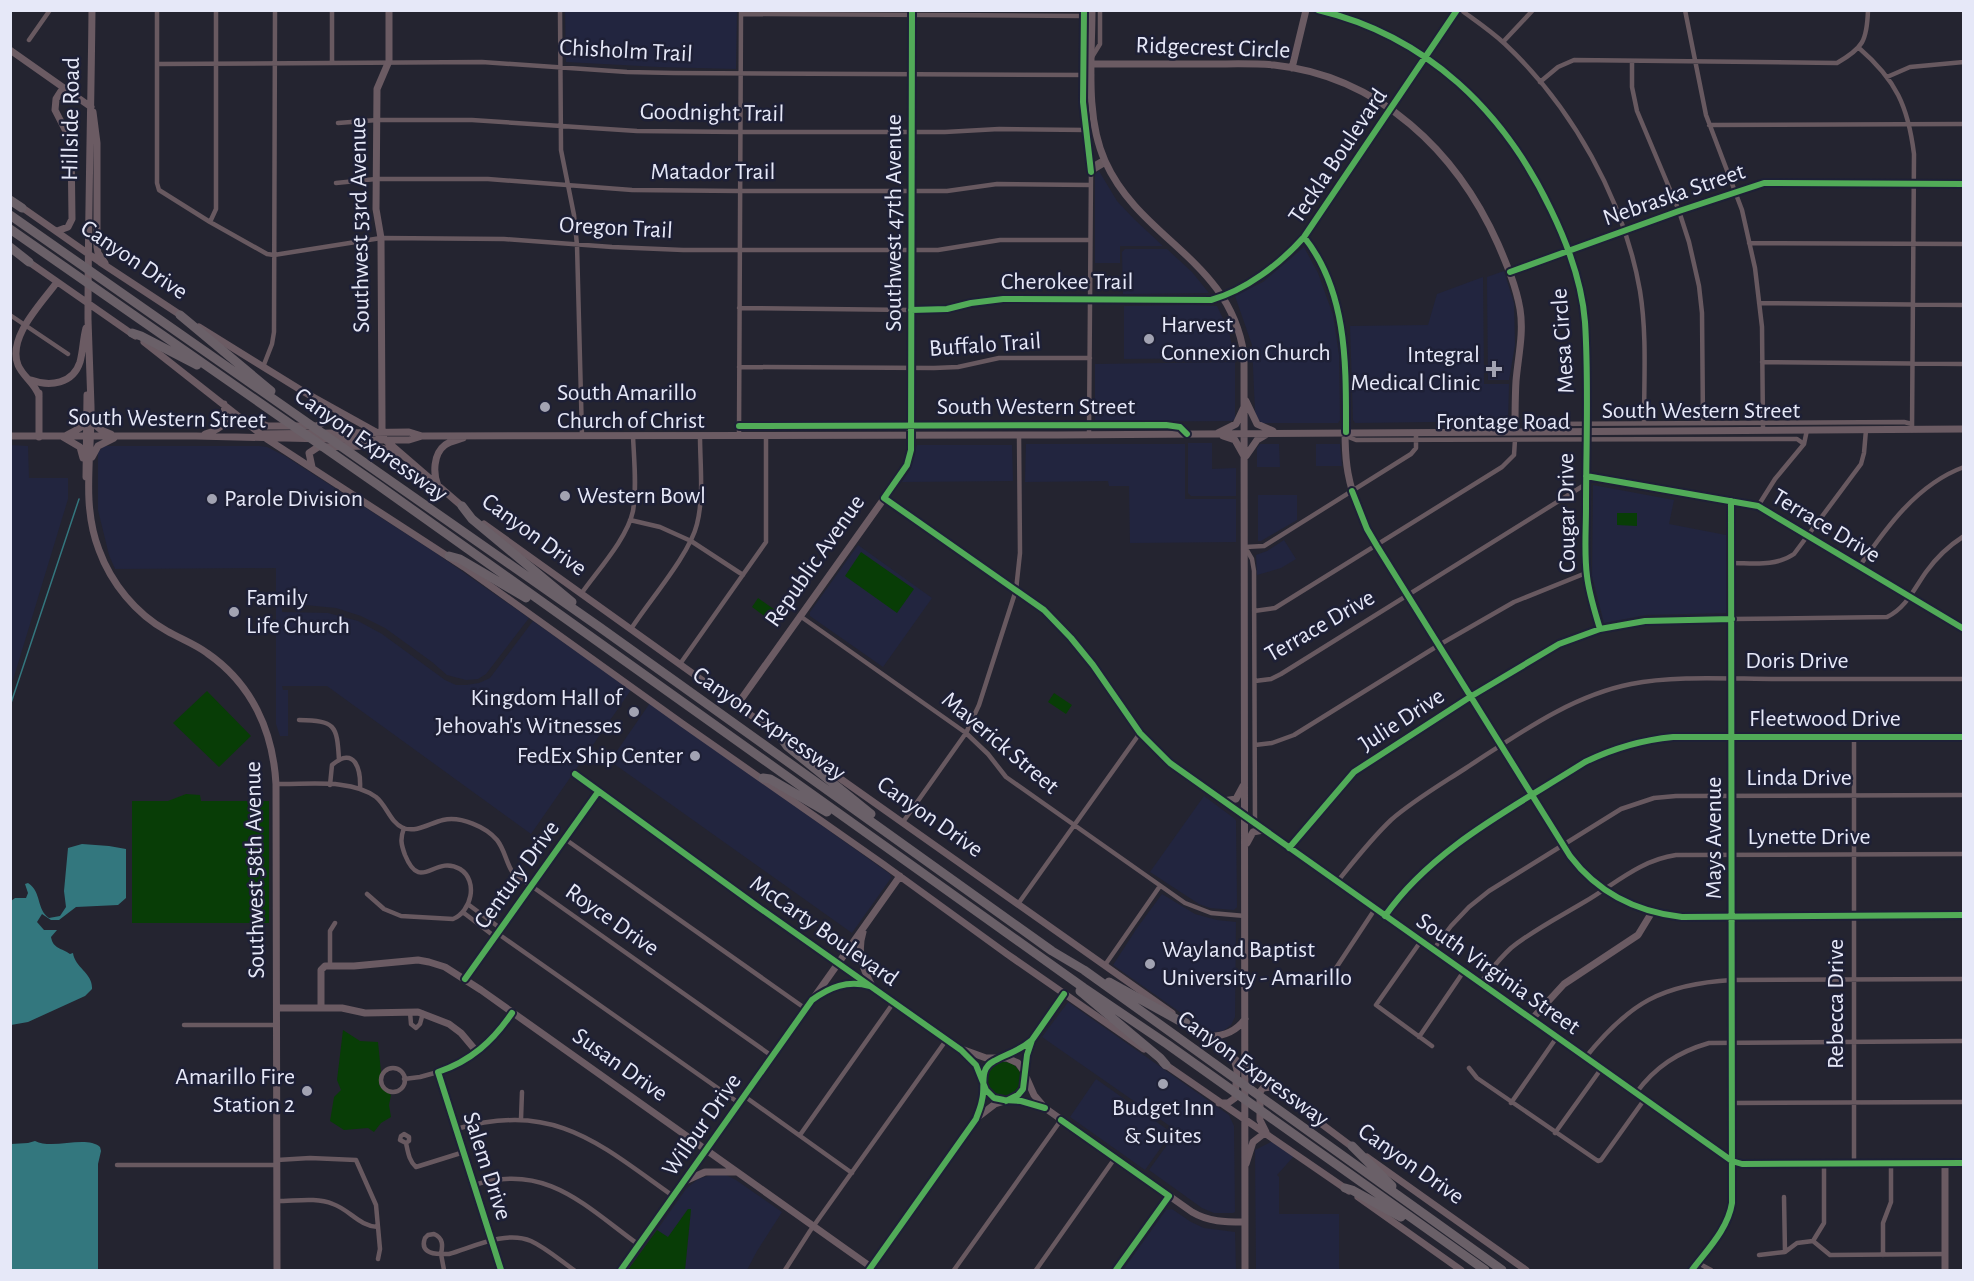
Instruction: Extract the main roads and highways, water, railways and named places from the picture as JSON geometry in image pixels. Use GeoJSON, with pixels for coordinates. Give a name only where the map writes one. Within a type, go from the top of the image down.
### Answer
{"type":"FeatureCollection","features":[{"type":"Feature","properties":{"kind":"highway"},"geometry":{"type":"LineString","coordinates":[[10,200],[22,208]]}},
{"type":"Feature","properties":{"kind":"highway","name":"Canyon Expressway"},"geometry":{"type":"LineString","coordinates":[[10,215],[313,424],[318,431],[598,626],[1052,951],[1084,970],[1264,1113],[1485,1270]]}},
{"type":"Feature","properties":{"kind":"highway","name":"Canyon Expressway"},"geometry":{"type":"LineString","coordinates":[[10,229],[349,465],[1028,948],[1217,1074],[1270,1105],[1502,1270]]}},
{"type":"Feature","properties":{"kind":"highway"},"geometry":{"type":"LineString","coordinates":[[10,248],[28,262]]}},
{"type":"Feature","properties":{"kind":"highway"},"geometry":{"type":"LineString","coordinates":[[180,315],[295,413]]}},
{"type":"Feature","properties":{"kind":"highway"},"geometry":{"type":"LineString","coordinates":[[132,333],[189,360],[246,393]]}},
{"type":"Feature","properties":{"kind":"highway"},"geometry":{"type":"LineString","coordinates":[[462,506],[472,519],[593,619],[598,626]]}},
{"type":"Feature","properties":{"kind":"highway"},"geometry":{"type":"LineString","coordinates":[[449,556],[460,559],[541,607],[554,611]]}},
{"type":"Feature","properties":{"kind":"highway"},"geometry":{"type":"LineString","coordinates":[[780,736],[788,746],[917,850],[920,856]]}},
{"type":"Feature","properties":{"kind":"highway"},"geometry":{"type":"LineString","coordinates":[[763,778],[770,779],[850,826],[862,830]]}},
{"type":"Feature","properties":{"kind":"highway"},"geometry":{"type":"LineString","coordinates":[[1028,948],[1032,954],[1071,983],[1166,1065]]}},
{"type":"Feature","properties":{"kind":"highway"},"geometry":{"type":"LineString","coordinates":[[1084,970],[1092,972],[1186,1023]]}},
{"type":"Feature","properties":{"kind":"highway"},"geometry":{"type":"LineString","coordinates":[[1352,1146],[1396,1190],[1432,1221]]}},
{"type":"Feature","properties":{"kind":"highway"},"geometry":{"type":"LineString","coordinates":[[1345,1188],[1366,1197],[1436,1236]]}},
{"type":"Feature","properties":{"kind":"main road","name":"Hillside Road"},"geometry":{"type":"LineString","coordinates":[[88,491],[86,475],[89,404],[92,10]]}},
{"type":"Feature","properties":{"kind":"main road","name":"Southwest 53rd Avenue"},"geometry":{"type":"LineString","coordinates":[[386,440],[379,432],[381,238],[376,209],[376,179],[377,89],[389,61],[389,10]]}},
{"type":"Feature","properties":{"kind":"main road"},"geometry":{"type":"LineString","coordinates":[[1092,10],[1088,37],[1092,60],[1093,110],[1097,138],[1105,161],[1118,185],[1134,207],[1204,271],[1223,296],[1242,343],[1244,359],[1245,1270]]}},
{"type":"Feature","properties":{"kind":"main road"},"geometry":{"type":"LineString","coordinates":[[1292,68],[1306,10]]}},
{"type":"Feature","properties":{"kind":"main road","name":"Mesa Circle"},"geometry":{"type":"LineString","coordinates":[[1318,10],[1384,33],[1426,57],[1459,82],[1486,109],[1514,145],[1539,186],[1562,232],[1577,279],[1584,321],[1586,427]]}},
{"type":"Feature","properties":{"kind":"main road","name":"Teckla Boulevard"},"geometry":{"type":"LineString","coordinates":[[1223,296],[1274,266],[1304,237],[1459,10]]}},
{"type":"Feature","properties":{"kind":"main road","name":"Southwest 47th Avenue"},"geometry":{"type":"LineString","coordinates":[[911,435],[912,13]]}},
{"type":"Feature","properties":{"kind":"main road"},"geometry":{"type":"LineString","coordinates":[[10,50],[91,107],[97,128],[97,247],[98,254],[110,269]]}},
{"type":"Feature","properties":{"kind":"main road","name":"Ridgecrest Circle"},"geometry":{"type":"LineString","coordinates":[[1092,60],[1253,64],[1292,68],[1350,87],[1392,110],[1428,139],[1460,177],[1486,219],[1516,292],[1521,323],[1515,391],[1515,431]]}},
{"type":"Feature","properties":{"kind":"main road"},"geometry":{"type":"LineString","coordinates":[[57,231],[68,227],[72,219],[71,141],[55,110],[56,99],[63,88]]}},
{"type":"Feature","properties":{"kind":"main road","name":"Canyon Drive"},"geometry":{"type":"LineString","coordinates":[[22,208],[180,315],[325,404],[379,432]]}},
{"type":"Feature","properties":{"kind":"main road"},"geometry":{"type":"LineString","coordinates":[[1304,237],[1325,275],[1340,320],[1346,358],[1347,462],[1352,491],[1367,530],[1563,845],[1585,874],[1605,890],[1628,903],[1652,912],[1682,917],[1964,915]]}},
{"type":"Feature","properties":{"kind":"main road"},"geometry":{"type":"LineString","coordinates":[[28,262],[132,333],[267,439],[449,556],[1064,994],[1266,1132],[1461,1270]]}},
{"type":"Feature","properties":{"kind":"main road"},"geometry":{"type":"LineString","coordinates":[[39,396],[36,388],[20,369],[16,352],[17,342],[57,282]]}},
{"type":"Feature","properties":{"kind":"main road","name":"Cherokee Trail"},"geometry":{"type":"LineString","coordinates":[[911,310],[947,309],[970,303],[1003,299],[1211,300],[1223,296]]}},
{"type":"Feature","properties":{"kind":"main road"},"geometry":{"type":"LineString","coordinates":[[28,378],[37,382],[56,384],[73,374],[80,362],[88,320]]}},
{"type":"Feature","properties":{"kind":"main road"},"geometry":{"type":"LineString","coordinates":[[37,382],[39,437]]}},
{"type":"Feature","properties":{"kind":"main road"},"geometry":{"type":"LineString","coordinates":[[1245,402],[1257,424],[1274,433]]}},
{"type":"Feature","properties":{"kind":"main road"},"geometry":{"type":"LineString","coordinates":[[1217,434],[1236,424],[1245,402]]}},
{"type":"Feature","properties":{"kind":"main road"},"geometry":{"type":"LineString","coordinates":[[89,404],[97,427],[117,436]]}},
{"type":"Feature","properties":{"kind":"main road"},"geometry":{"type":"LineString","coordinates":[[86,475],[80,447],[63,437],[81,426],[89,404]]}},
{"type":"Feature","properties":{"kind":"main road"},"geometry":{"type":"LineString","coordinates":[[224,404],[257,424],[316,426],[327,419],[328,412],[325,404]]}},
{"type":"Feature","properties":{"kind":"main road"},"geometry":{"type":"LineString","coordinates":[[196,436],[222,427],[225,421],[224,404]]}},
{"type":"Feature","properties":{"kind":"main road","name":"South Western Street"},"geometry":{"type":"LineString","coordinates":[[10,436],[196,436],[409,440],[422,436],[1274,433],[1416,436],[1586,427],[1763,426],[1807,430],[1912,427],[1964,429]]}},
{"type":"Feature","properties":{"kind":"main road","name":"Cougar Drive"},"geometry":{"type":"LineString","coordinates":[[1586,427],[1586,573],[1600,629]]}},
{"type":"Feature","properties":{"kind":"main road"},"geometry":{"type":"LineString","coordinates":[[236,437],[260,434],[379,432],[409,432],[422,436]]}},
{"type":"Feature","properties":{"kind":"main road"},"geometry":{"type":"LineString","coordinates":[[1245,458],[1257,440],[1274,433]]}},
{"type":"Feature","properties":{"kind":"main road"},"geometry":{"type":"LineString","coordinates":[[1217,434],[1235,440],[1245,458]]}},
{"type":"Feature","properties":{"kind":"main road","name":"Republic Avenue"},"geometry":{"type":"LineString","coordinates":[[737,705],[908,462],[911,435]]}},
{"type":"Feature","properties":{"kind":"main road"},"geometry":{"type":"LineString","coordinates":[[91,460],[98,446],[117,436]]}},
{"type":"Feature","properties":{"kind":"main road"},"geometry":{"type":"LineString","coordinates":[[439,488],[435,472],[438,455],[443,446],[468,436]]}},
{"type":"Feature","properties":{"kind":"main road","name":"Southwest 58th Avenue"},"geometry":{"type":"LineString","coordinates":[[88,437],[91,460],[88,491],[92,528],[109,572],[133,605],[147,617],[165,630],[207,653],[237,679],[259,711],[267,731],[275,764],[278,1270]]}},
{"type":"Feature","properties":{"kind":"main road","name":"Canyon Drive"},"geometry":{"type":"LineString","coordinates":[[386,440],[439,488],[581,594],[1206,1036],[1245,1068],[1526,1270]]}},
{"type":"Feature","properties":{"kind":"main road"},"geometry":{"type":"LineString","coordinates":[[313,469],[309,453],[318,447],[371,446],[382,448],[390,450],[414,466]]}},
{"type":"Feature","properties":{"kind":"main road","name":"Terrace Drive"},"geometry":{"type":"LineString","coordinates":[[1586,476],[1758,506],[1962,626]]}},
{"type":"Feature","properties":{"kind":"main road","name":"South Virginia Street"},"geometry":{"type":"LineString","coordinates":[[884,498],[1044,610],[1071,638],[1140,733],[1170,763],[1732,1161],[1742,1164],[1964,1163]]}},
{"type":"Feature","properties":{"kind":"main road","name":"Mays Avenue"},"geometry":{"type":"LineString","coordinates":[[1692,1270],[1730,1216],[1732,1203],[1731,501]]}},
{"type":"Feature","properties":{"kind":"main road","name":"Julie Drive"},"geometry":{"type":"LineString","coordinates":[[1470,697],[1559,644],[1600,629],[1645,621],[1732,619]]}},
{"type":"Feature","properties":{"kind":"main road","name":"Fleetwood Drive"},"geometry":{"type":"LineString","coordinates":[[1385,916],[1422,872],[1451,848],[1585,762],[1631,744],[1673,737],[1964,737]]}},
{"type":"Feature","properties":{"kind":"main road","name":"McCarty Boulevard"},"geometry":{"type":"LineString","coordinates":[[575,774],[947,1039],[975,1065],[986,1090],[994,1098],[1021,1101],[1046,1108]]}},
{"type":"Feature","properties":{"kind":"main road"},"geometry":{"type":"LineString","coordinates":[[1223,801],[1236,799],[1245,781]]}},
{"type":"Feature","properties":{"kind":"main road","name":"Century Drive"},"geometry":{"type":"LineString","coordinates":[[465,979],[598,792]]}},
{"type":"Feature","properties":{"kind":"main road"},"geometry":{"type":"LineString","coordinates":[[1245,848],[1253,832],[1263,830]]}},
{"type":"Feature","properties":{"kind":"main road","name":"Wilbur Drive"},"geometry":{"type":"LineString","coordinates":[[621,1270],[900,876]]}},
{"type":"Feature","properties":{"kind":"main road"},"geometry":{"type":"LineString","coordinates":[[1531,1020],[1564,984],[1638,935],[1652,912]]}},
{"type":"Feature","properties":{"kind":"main road"},"geometry":{"type":"LineString","coordinates":[[866,924],[860,952],[863,967],[873,987]]}},
{"type":"Feature","properties":{"kind":"main road","name":"Susan Drive"},"geometry":{"type":"LineString","coordinates":[[321,1008],[321,970],[327,966],[418,960],[437,963],[465,979],[870,1269]]}},
{"type":"Feature","properties":{"kind":"main road"},"geometry":{"type":"LineString","coordinates":[[812,1000],[824,991],[839,985],[857,984],[873,987]]}},
{"type":"Feature","properties":{"kind":"main road"},"geometry":{"type":"LineString","coordinates":[[976,1119],[995,1104],[1008,1100],[1021,1092],[1032,1040],[1064,994]]}},
{"type":"Feature","properties":{"kind":"main road"},"geometry":{"type":"LineString","coordinates":[[277,1008],[423,1013],[449,1024],[461,1033],[477,1052],[496,1036],[513,1013]]}},
{"type":"Feature","properties":{"kind":"main road"},"geometry":{"type":"LineString","coordinates":[[1206,1036],[1217,1037],[1229,1033],[1238,1029],[1245,1019]]}},
{"type":"Feature","properties":{"kind":"main road"},"geometry":{"type":"LineString","coordinates":[[870,1269],[976,1119],[982,1102],[986,1068],[993,1061],[1011,1055],[1032,1040]]}},
{"type":"Feature","properties":{"kind":"main road","name":"McCarty Boulevard"},"geometry":{"type":"LineString","coordinates":[[961,1050],[986,1058],[1007,1058],[1017,1063],[1023,1070],[1034,1095],[1046,1108]]}},
{"type":"Feature","properties":{"kind":"main road","name":"Salem Drive"},"geometry":{"type":"LineString","coordinates":[[477,1052],[460,1063],[438,1072],[501,1270]]}},
{"type":"Feature","properties":{"kind":"main road"},"geometry":{"type":"LineString","coordinates":[[1219,1102],[1232,1102],[1237,1095],[1237,1070],[1233,1057]]}},
{"type":"Feature","properties":{"kind":"main road"},"geometry":{"type":"LineString","coordinates":[[1266,1132],[1260,1120],[1260,1092],[1263,1088],[1271,1087]]}},
{"type":"Feature","properties":{"kind":"main road"},"geometry":{"type":"LineString","coordinates":[[1046,1108],[1202,1218],[1216,1222],[1244,1222]]}},
{"type":"Feature","properties":{"kind":"main road"},"geometry":{"type":"LineString","coordinates":[[1244,1169],[1253,1142],[1266,1132]]}},
{"type":"Feature","properties":{"kind":"main road"},"geometry":{"type":"LineString","coordinates":[[1945,1163],[1945,1270]]}},
{"type":"Feature","properties":{"kind":"main road"},"geometry":{"type":"LineString","coordinates":[[684,1181],[714,1171],[737,1172]]}},
{"type":"Feature","properties":{"kind":"main road"},"geometry":{"type":"LineString","coordinates":[[1116,1270],[1169,1196]]}},
{"type":"Feature","properties":{"kind":"waterway"},"geometry":{"type":"LineString","coordinates":[[10,706],[79,499]]}},
{"type":"Feature","properties":{"kind":"place","name":"Harvest Connexion Church"},"geometry":{"type":"Point","coordinates":[1149,339]}},
{"type":"Feature","properties":{"kind":"place","name":"Integral Medical Clinic"},"geometry":{"type":"Point","coordinates":[1494,369]}},
{"type":"Feature","properties":{"kind":"place","name":"South Amarillo Church of Christ"},"geometry":{"type":"Point","coordinates":[545,407]}},
{"type":"Feature","properties":{"kind":"place","name":"Western Bowl"},"geometry":{"type":"Point","coordinates":[565,496]}},
{"type":"Feature","properties":{"kind":"place","name":"Parole Division"},"geometry":{"type":"Point","coordinates":[212,499]}},
{"type":"Feature","properties":{"kind":"place","name":"Family Life Church"},"geometry":{"type":"Point","coordinates":[234,612]}},
{"type":"Feature","properties":{"kind":"place","name":"Kingdom Hall of Jehovah's Witnesses"},"geometry":{"type":"Point","coordinates":[634,712]}},
{"type":"Feature","properties":{"kind":"place","name":"FedEx Ship Center"},"geometry":{"type":"Point","coordinates":[695,756]}},
{"type":"Feature","properties":{"kind":"place","name":"Wayland Baptist University - Amarillo"},"geometry":{"type":"Point","coordinates":[1150,964]}},
{"type":"Feature","properties":{"kind":"place","name":"Budget Inn & Suites"},"geometry":{"type":"Point","coordinates":[1163,1084]}},
{"type":"Feature","properties":{"kind":"place","name":"Amarillo Fire Station 2"},"geometry":{"type":"Point","coordinates":[307,1091]}}]}
